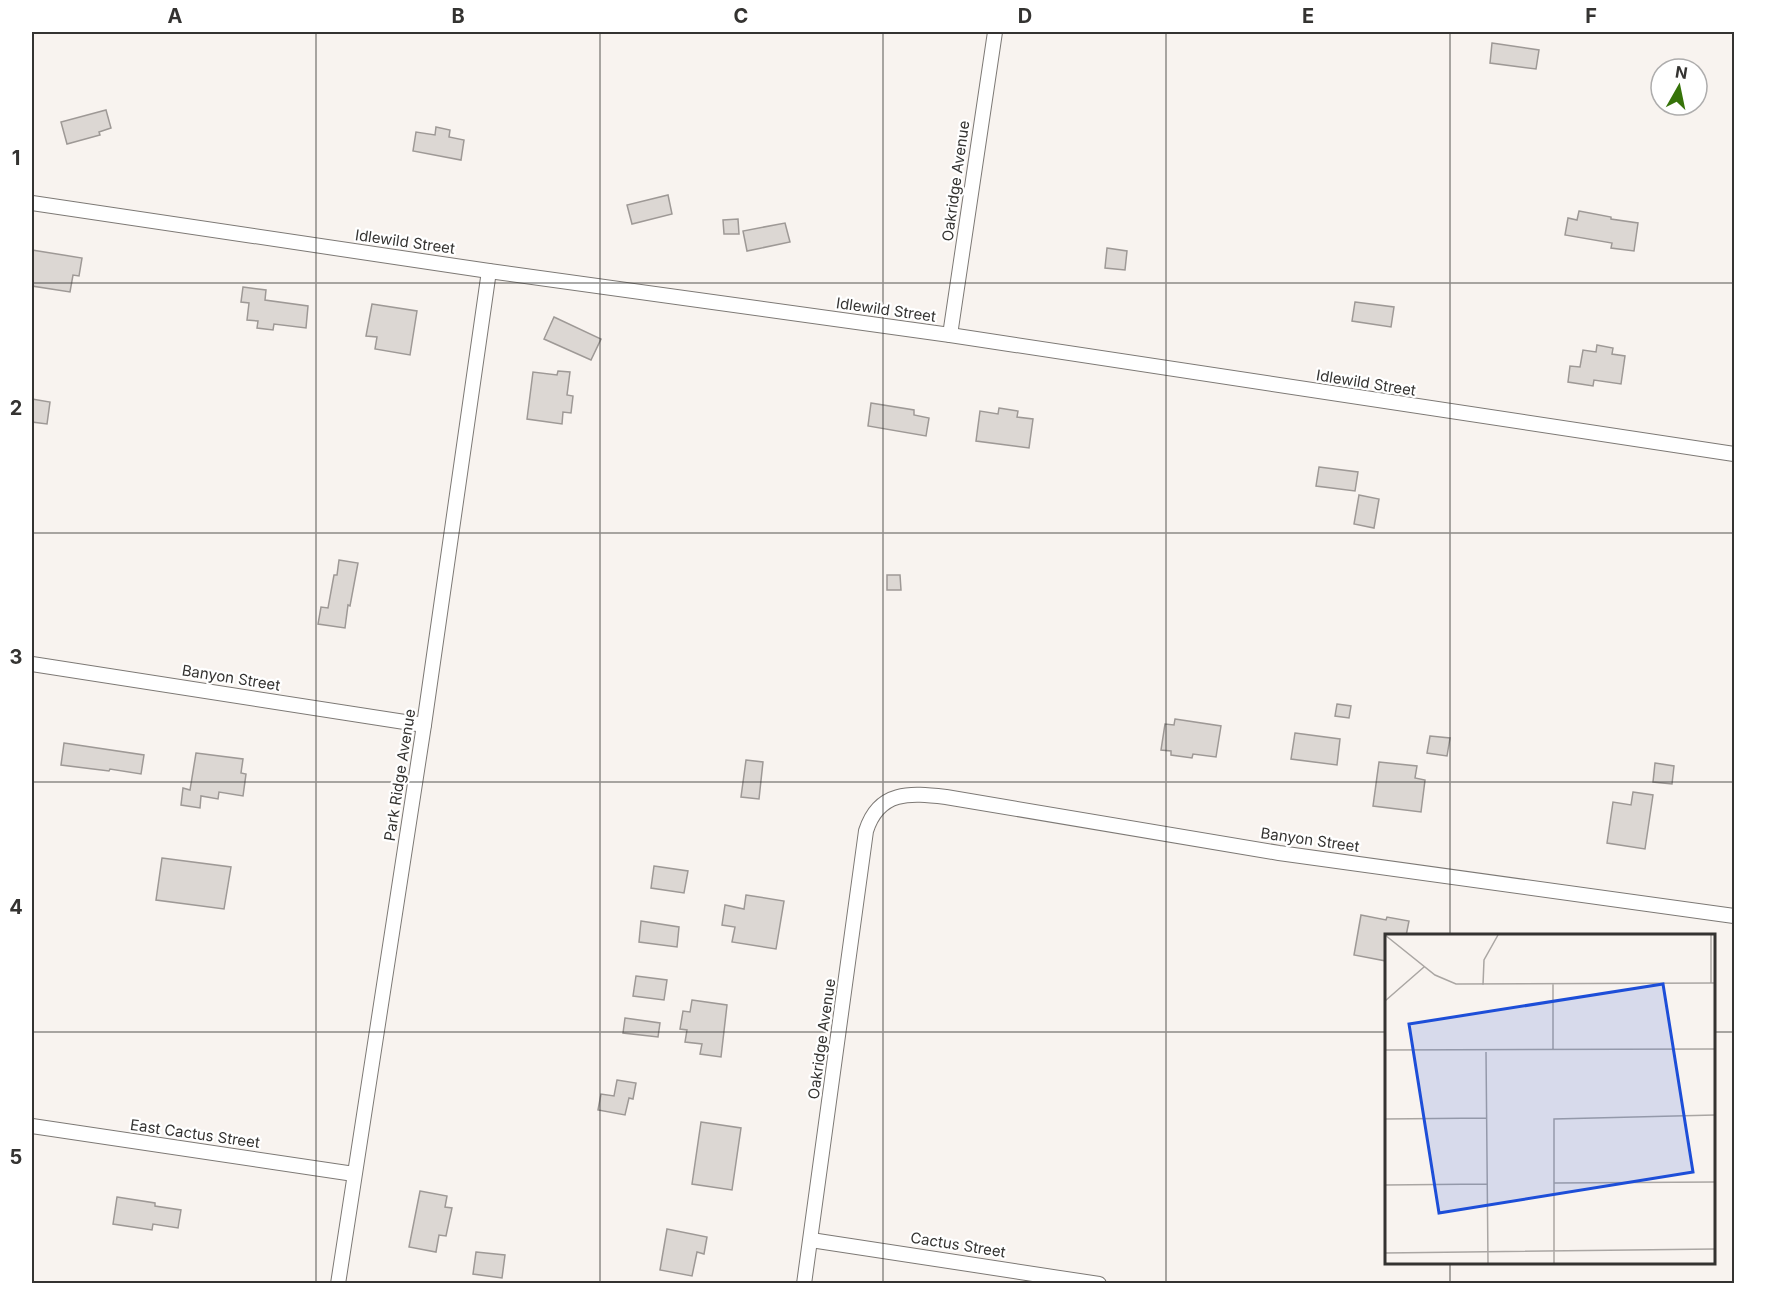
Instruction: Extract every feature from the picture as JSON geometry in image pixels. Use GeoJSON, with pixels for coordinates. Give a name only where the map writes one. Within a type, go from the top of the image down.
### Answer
{"type":"FeatureCollection","features":[{"type":"Feature","properties":{"kind":"street","name":"Oakridge Avenue"},"geometry":{"type":"LineString","coordinates":[[950,335],[995,32]]}},
{"type":"Feature","properties":{"kind":"street","name":"Idlewild Street"},"geometry":{"type":"LineString","coordinates":[[32,203],[489,271],[950,335],[1734,454]]}},
{"type":"Feature","properties":{"kind":"street","name":"Park Ridge Avenue"},"geometry":{"type":"LineString","coordinates":[[338,1284],[424,725],[489,271]]}},
{"type":"Feature","properties":{"kind":"street","name":"Banyon Street"},"geometry":{"type":"LineString","coordinates":[[32,664],[424,725]]}},
{"type":"Feature","properties":{"kind":"street","name":"Banyon Street"},"geometry":{"type":"LineString","coordinates":[[883,803],[903,795],[925,794],[1279,853],[1734,916]]}},
{"type":"Feature","properties":{"kind":"street","name":"Oakridge Avenue"},"geometry":{"type":"LineString","coordinates":[[804,1284],[866,831],[871,817],[883,803]]}},
{"type":"Feature","properties":{"kind":"street","name":"East Cactus Street"},"geometry":{"type":"LineString","coordinates":[[32,1126],[354,1174]]}},
{"type":"Feature","properties":{"kind":"street","name":"Cactus Street"},"geometry":{"type":"LineString","coordinates":[[811,1240],[1099,1284]]}},
{"type":"Feature","properties":{"kind":"building"},"geometry":{"type":"Polygon","coordinates":[[[1492,43],[1539,50],[1536,69],[1490,63],[1492,43]]]}},
{"type":"Feature","properties":{"kind":"building"},"geometry":{"type":"Polygon","coordinates":[[[106,110],[111,128],[99,132],[100,135],[67,144],[61,122],[106,110]]]}},
{"type":"Feature","properties":{"kind":"building"},"geometry":{"type":"Polygon","coordinates":[[[436,127],[450,130],[449,137],[464,140],[461,160],[413,151],[416,132],[435,135],[436,127]]]}},
{"type":"Feature","properties":{"kind":"building"},"geometry":{"type":"Polygon","coordinates":[[[668,195],[672,214],[632,224],[627,205],[668,195]]]}},
{"type":"Feature","properties":{"kind":"building"},"geometry":{"type":"Polygon","coordinates":[[[1579,211],[1638,223],[1634,251],[1611,248],[1612,243],[1565,235],[1568,218],[1577,220],[1579,211]]]}},
{"type":"Feature","properties":{"kind":"building"},"geometry":{"type":"Polygon","coordinates":[[[738,219],[739,234],[724,234],[723,220],[738,219]]]}},
{"type":"Feature","properties":{"kind":"building"},"geometry":{"type":"Polygon","coordinates":[[[785,223],[790,242],[747,251],[743,231],[785,223]]]}},
{"type":"Feature","properties":{"kind":"building"},"geometry":{"type":"Polygon","coordinates":[[[1107,248],[1127,251],[1125,270],[1105,268],[1107,248]]]}},
{"type":"Feature","properties":{"kind":"building"},"geometry":{"type":"Polygon","coordinates":[[[32,250],[82,258],[79,276],[73,275],[70,292],[32,286],[32,250]]]}},
{"type":"Feature","properties":{"kind":"building"},"geometry":{"type":"Polygon","coordinates":[[[243,287],[266,290],[265,300],[308,306],[306,328],[274,324],[273,330],[257,328],[258,321],[247,320],[249,303],[241,302],[243,287]]]}},
{"type":"Feature","properties":{"kind":"building"},"geometry":{"type":"Polygon","coordinates":[[[1355,302],[1394,307],[1391,327],[1352,321],[1355,302]]]}},
{"type":"Feature","properties":{"kind":"building"},"geometry":{"type":"Polygon","coordinates":[[[372,304],[417,311],[410,355],[375,349],[377,337],[366,336],[372,304]]]}},
{"type":"Feature","properties":{"kind":"building"},"geometry":{"type":"Polygon","coordinates":[[[554,317],[601,339],[591,360],[544,339],[554,317]]]}},
{"type":"Feature","properties":{"kind":"building"},"geometry":{"type":"Polygon","coordinates":[[[1597,345],[1613,348],[1612,354],[1625,356],[1621,384],[1594,380],[1593,386],[1568,382],[1570,366],[1580,367],[1583,350],[1596,352],[1597,345]]]}},
{"type":"Feature","properties":{"kind":"building"},"geometry":{"type":"Polygon","coordinates":[[[558,371],[570,372],[567,395],[573,396],[571,413],[563,412],[562,424],[527,419],[533,372],[557,375],[558,371]]]}},
{"type":"Feature","properties":{"kind":"building"},"geometry":{"type":"Polygon","coordinates":[[[32,399],[50,402],[47,424],[32,422],[32,399]]]}},
{"type":"Feature","properties":{"kind":"building"},"geometry":{"type":"Polygon","coordinates":[[[871,403],[914,410],[914,415],[929,418],[926,436],[868,426],[871,403]]]}},
{"type":"Feature","properties":{"kind":"building"},"geometry":{"type":"Polygon","coordinates":[[[999,408],[1018,411],[1017,417],[1033,419],[1029,448],[976,441],[980,411],[998,414],[999,408]]]}},
{"type":"Feature","properties":{"kind":"building"},"geometry":{"type":"Polygon","coordinates":[[[1319,467],[1358,472],[1355,491],[1316,486],[1319,467]]]}},
{"type":"Feature","properties":{"kind":"building"},"geometry":{"type":"Polygon","coordinates":[[[1359,495],[1379,499],[1374,528],[1354,524],[1359,495]]]}},
{"type":"Feature","properties":{"kind":"building"},"geometry":{"type":"Polygon","coordinates":[[[339,560],[358,563],[345,628],[318,624],[321,607],[328,608],[339,560]]]}},
{"type":"Feature","properties":{"kind":"building"},"geometry":{"type":"Polygon","coordinates":[[[887,575],[900,575],[901,590],[887,590],[887,575]]]}},
{"type":"Feature","properties":{"kind":"building"},"geometry":{"type":"Polygon","coordinates":[[[1337,704],[1351,706],[1349,718],[1335,716],[1337,704]]]}},
{"type":"Feature","properties":{"kind":"building"},"geometry":{"type":"Polygon","coordinates":[[[1175,719],[1221,726],[1216,757],[1193,754],[1192,758],[1171,755],[1171,751],[1161,750],[1165,724],[1174,725],[1175,719]]]}},
{"type":"Feature","properties":{"kind":"building"},"geometry":{"type":"Polygon","coordinates":[[[1295,733],[1340,739],[1337,765],[1291,759],[1295,733]]]}},
{"type":"Feature","properties":{"kind":"building"},"geometry":{"type":"Polygon","coordinates":[[[1430,736],[1450,738],[1447,756],[1427,753],[1430,736]]]}},
{"type":"Feature","properties":{"kind":"building"},"geometry":{"type":"Polygon","coordinates":[[[64,743],[144,755],[141,774],[61,765],[64,743]]]}},
{"type":"Feature","properties":{"kind":"building"},"geometry":{"type":"Polygon","coordinates":[[[196,753],[243,759],[241,773],[246,774],[243,796],[219,792],[218,799],[201,796],[200,808],[181,805],[183,788],[190,790],[196,753]]]}},
{"type":"Feature","properties":{"kind":"building"},"geometry":{"type":"Polygon","coordinates":[[[746,760],[763,762],[759,799],[741,797],[746,760]]]}},
{"type":"Feature","properties":{"kind":"building"},"geometry":{"type":"Polygon","coordinates":[[[1379,762],[1417,766],[1415,778],[1425,780],[1421,812],[1373,806],[1379,762]]]}},
{"type":"Feature","properties":{"kind":"building"},"geometry":{"type":"Polygon","coordinates":[[[1655,763],[1674,766],[1672,784],[1653,782],[1655,763]]]}},
{"type":"Feature","properties":{"kind":"building"},"geometry":{"type":"Polygon","coordinates":[[[1633,792],[1653,795],[1645,849],[1607,843],[1613,802],[1631,805],[1633,792]]]}},
{"type":"Feature","properties":{"kind":"building"},"geometry":{"type":"Polygon","coordinates":[[[162,858],[231,867],[224,909],[156,900],[162,858]]]}},
{"type":"Feature","properties":{"kind":"building"},"geometry":{"type":"Polygon","coordinates":[[[654,866],[688,871],[684,893],[651,888],[654,866]]]}},
{"type":"Feature","properties":{"kind":"building"},"geometry":{"type":"Polygon","coordinates":[[[746,895],[784,901],[776,949],[732,942],[735,927],[722,925],[725,905],[744,909],[746,895]]]}},
{"type":"Feature","properties":{"kind":"building"},"geometry":{"type":"Polygon","coordinates":[[[1361,915],[1386,920],[1387,917],[1409,921],[1406,934],[1385,934],[1385,961],[1354,955],[1361,915]]]}},
{"type":"Feature","properties":{"kind":"building"},"geometry":{"type":"Polygon","coordinates":[[[641,921],[679,927],[677,947],[639,942],[641,921]]]}},
{"type":"Feature","properties":{"kind":"building"},"geometry":{"type":"Polygon","coordinates":[[[636,976],[667,980],[664,1000],[633,996],[636,976]]]}},
{"type":"Feature","properties":{"kind":"building"},"geometry":{"type":"Polygon","coordinates":[[[692,1000],[727,1005],[721,1057],[700,1054],[702,1044],[685,1042],[687,1030],[680,1029],[683,1011],[690,1012],[692,1000]]]}},
{"type":"Feature","properties":{"kind":"building"},"geometry":{"type":"Polygon","coordinates":[[[625,1018],[660,1023],[658,1037],[623,1033],[625,1018]]]}},
{"type":"Feature","properties":{"kind":"building"},"geometry":{"type":"Polygon","coordinates":[[[617,1080],[636,1083],[633,1099],[629,1098],[625,1115],[598,1110],[601,1094],[614,1096],[617,1080]]]}},
{"type":"Feature","properties":{"kind":"building"},"geometry":{"type":"Polygon","coordinates":[[[701,1122],[741,1128],[732,1190],[692,1184],[701,1122]]]}},
{"type":"Feature","properties":{"kind":"building"},"geometry":{"type":"Polygon","coordinates":[[[420,1191],[447,1196],[445,1207],[452,1208],[446,1236],[439,1235],[436,1252],[409,1247],[420,1191]]]}},
{"type":"Feature","properties":{"kind":"building"},"geometry":{"type":"Polygon","coordinates":[[[117,1197],[181,1210],[178,1228],[153,1224],[152,1230],[113,1224],[117,1197]]]}},
{"type":"Feature","properties":{"kind":"building"},"geometry":{"type":"Polygon","coordinates":[[[667,1229],[707,1237],[704,1254],[697,1252],[692,1276],[660,1270],[667,1229]]]}},
{"type":"Feature","properties":{"kind":"building"},"geometry":{"type":"Polygon","coordinates":[[[476,1252],[505,1255],[502,1278],[473,1274],[476,1252]]]}}]}
